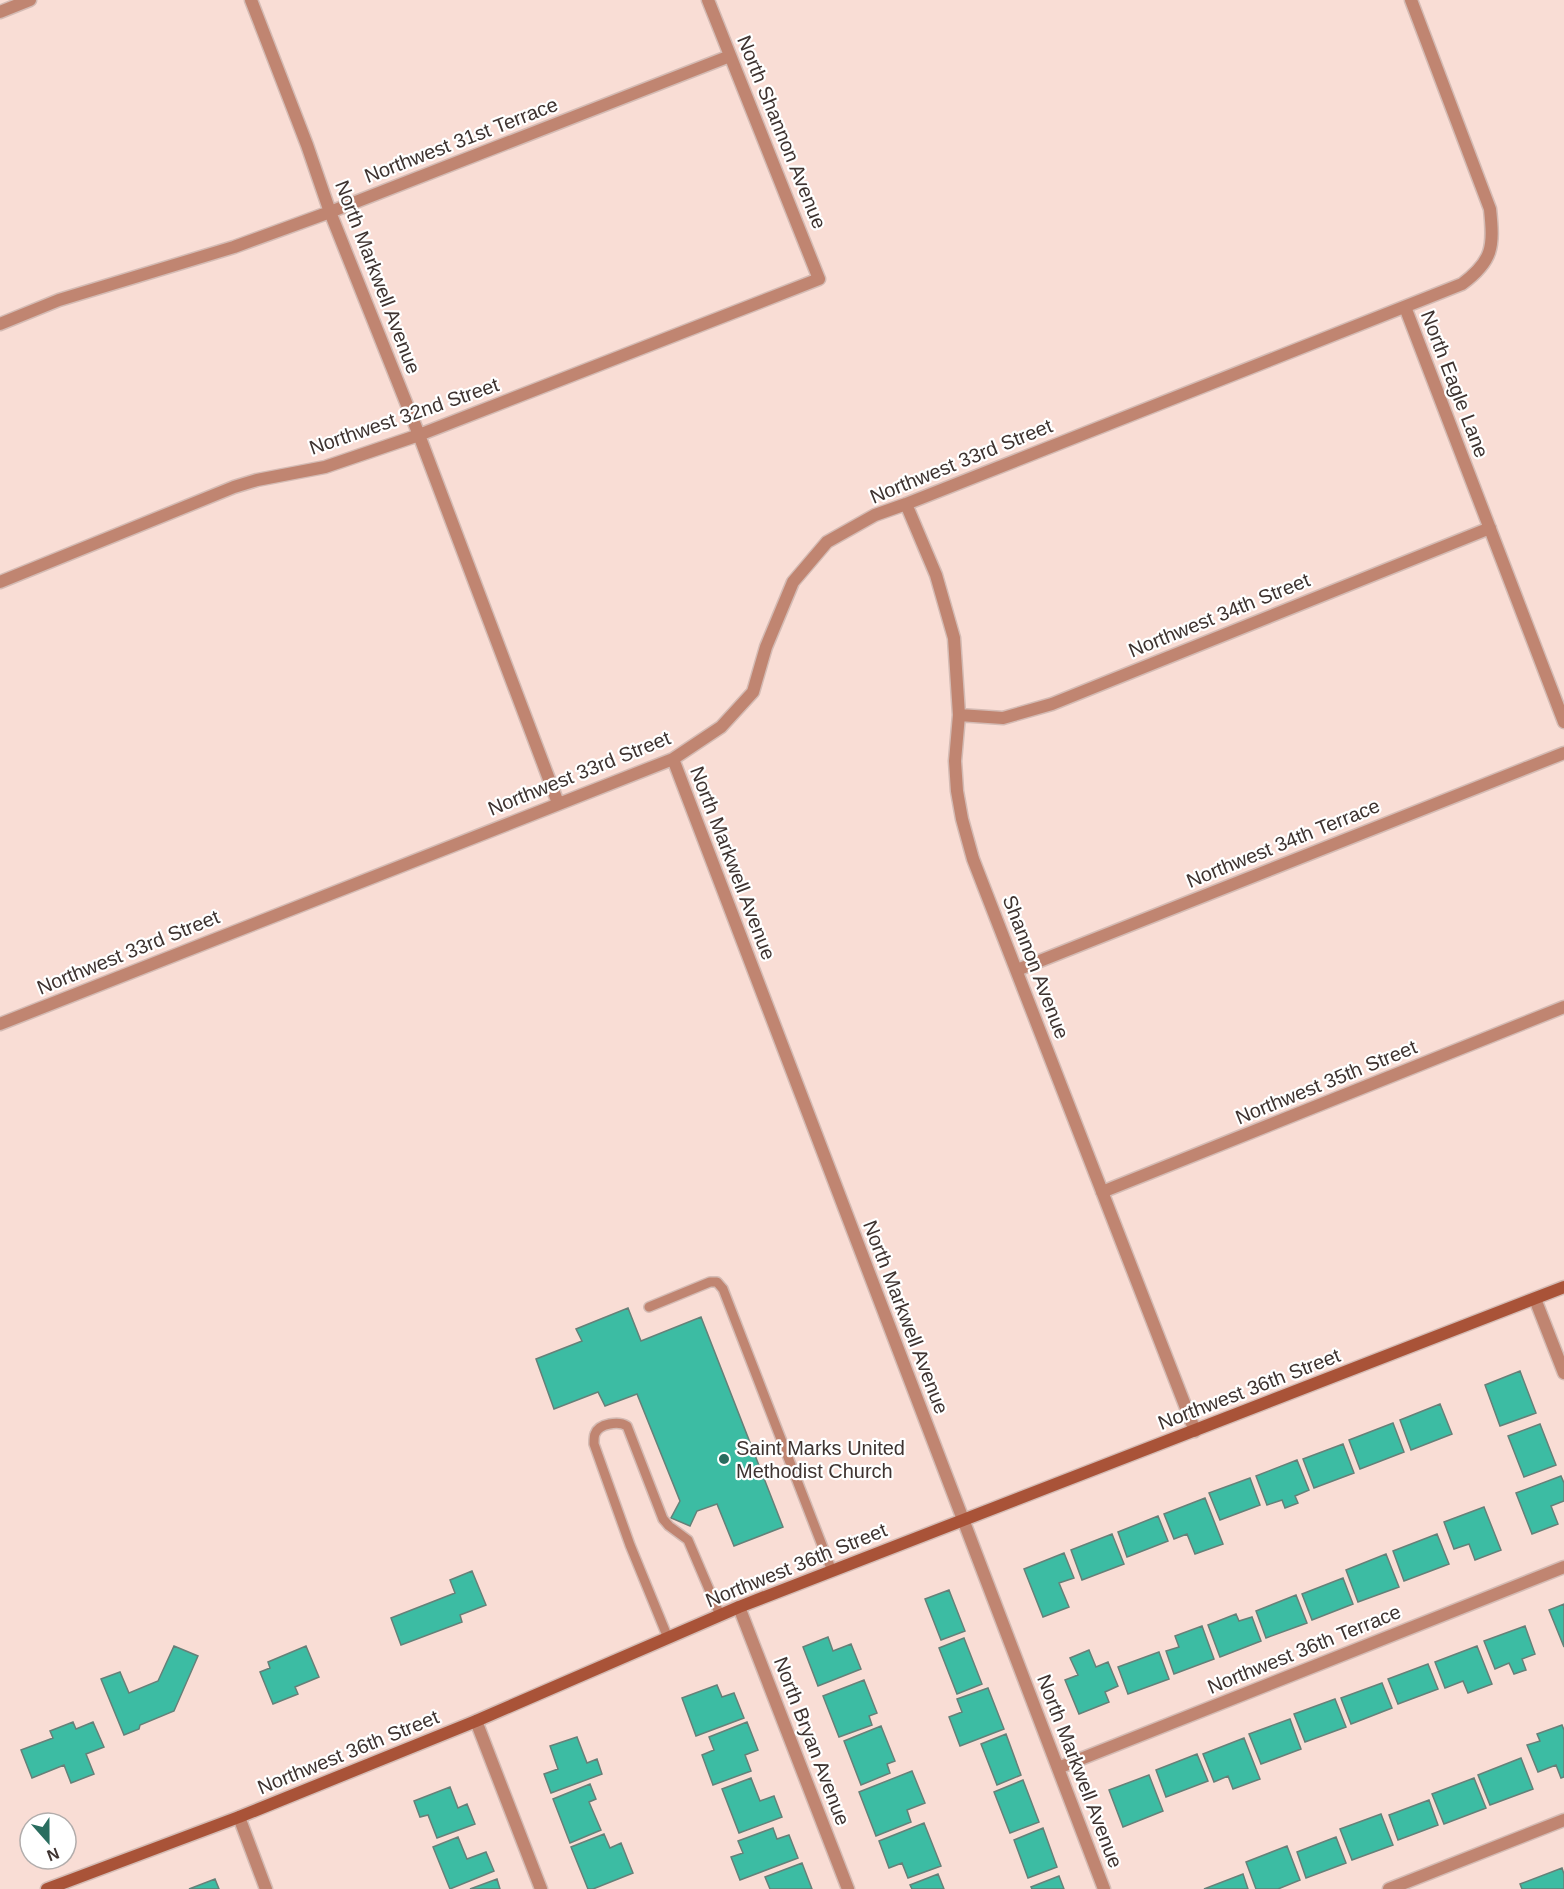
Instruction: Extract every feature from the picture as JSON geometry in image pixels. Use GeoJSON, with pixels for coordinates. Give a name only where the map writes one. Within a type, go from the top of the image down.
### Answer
{"type":"FeatureCollection","features":[{"type":"Feature","properties":{"kind":"street"},"geometry":{"type":"LineString","coordinates":[[0,12],[30,0]]}},
{"type":"Feature","properties":{"kind":"street","name":"North Markwell Avenue"},"geometry":{"type":"LineString","coordinates":[[251,0],[303,134],[330,212],[419,435],[558,803]]}},
{"type":"Feature","properties":{"kind":"street","name":"North Shannon Avenue"},"geometry":{"type":"LineString","coordinates":[[708,0],[819,279]]}},
{"type":"Feature","properties":{"kind":"street","name":"North Eagle Lane"},"geometry":{"type":"LineString","coordinates":[[1411,0],[1490,209],[1492,236],[1489,253],[1479,271],[1462,284],[1405,307],[1564,722]]}},
{"type":"Feature","properties":{"kind":"street","name":"Northwest 31st Terrace"},"geometry":{"type":"LineString","coordinates":[[0,324],[59,300],[234,247],[330,212],[730,56]]}},
{"type":"Feature","properties":{"kind":"street","name":"Northwest 32nd Street"},"geometry":{"type":"LineString","coordinates":[[0,582],[234,487],[257,480],[325,467],[419,435],[819,279]]}},
{"type":"Feature","properties":{"kind":"street","name":"Northwest 33rd Street"},"geometry":{"type":"LineString","coordinates":[[0,1024],[673,759],[721,727],[753,692],[766,647],[793,582],[827,542],[875,515],[1405,307]]}},
{"type":"Feature","properties":{"kind":"street","name":"Shannon Avenue"},"geometry":{"type":"LineString","coordinates":[[906,504],[936,575],[954,638],[959,715],[957,791],[973,860],[1195,1431]]}},
{"type":"Feature","properties":{"kind":"street","name":"Northwest 34th Street"},"geometry":{"type":"LineString","coordinates":[[959,715],[1003,718],[1052,704],[1490,528]]}},
{"type":"Feature","properties":{"kind":"street","name":"Northwest 34th Terrace"},"geometry":{"type":"LineString","coordinates":[[1017,970],[1564,753]]}},
{"type":"Feature","properties":{"kind":"street","name":"North Markwell Avenue"},"geometry":{"type":"LineString","coordinates":[[673,759],[1104,1889]]}},
{"type":"Feature","properties":{"kind":"street","name":"Northwest 35th Street"},"geometry":{"type":"LineString","coordinates":[[1102,1192],[1564,1007]]}},
{"type":"Feature","properties":{"kind":"street","name":"Northwest 36th Street"},"geometry":{"type":"LineString","coordinates":[[47,1889],[239,1817],[476,1722],[740,1607],[1564,1287]]}},
{"type":"Feature","properties":{"kind":"street"},"geometry":{"type":"LineString","coordinates":[[1535,1299],[1564,1373]]}},
{"type":"Feature","properties":{"kind":"street","name":"Northwest 36th Terrace"},"geometry":{"type":"LineString","coordinates":[[1058,1768],[1564,1567]]}},
{"type":"Feature","properties":{"kind":"street","name":"North Bryan Avenue"},"geometry":{"type":"LineString","coordinates":[[740,1607],[848,1889]]}},
{"type":"Feature","properties":{"kind":"street"},"geometry":{"type":"LineString","coordinates":[[476,1722],[541,1889]]}},
{"type":"Feature","properties":{"kind":"street"},"geometry":{"type":"LineString","coordinates":[[239,1817],[266,1889]]}},
{"type":"Feature","properties":{"kind":"street"},"geometry":{"type":"LineString","coordinates":[[1389,1889],[1564,1820]]}},
{"type":"Feature","properties":{"kind":"lane"},"geometry":{"type":"LineString","coordinates":[[648,1307],[710,1282],[717,1282],[723,1288],[832,1571]]}},
{"type":"Feature","properties":{"kind":"lane"},"geometry":{"type":"LineString","coordinates":[[668,1638],[630,1545],[594,1444],[594,1435],[605,1426],[619,1423],[627,1426],[663,1519],[688,1540],[720,1615]]}},
{"type":"Feature","properties":{"kind":"building"},"geometry":{"type":"Polygon","coordinates":[[[628,1308],[641,1341],[701,1317],[783,1527],[734,1546],[717,1504],[697,1511],[690,1526],[671,1518],[680,1501],[637,1394],[605,1406],[598,1392],[554,1409],[536,1359],[582,1341],[576,1329],[628,1308]]]}},
{"type":"Feature","properties":{"kind":"building"},"geometry":{"type":"Polygon","coordinates":[[[1520,1371],[1536,1413],[1500,1426],[1485,1385],[1520,1371]]]}},
{"type":"Feature","properties":{"kind":"building"},"geometry":{"type":"Polygon","coordinates":[[[1440,1404],[1452,1434],[1411,1450],[1400,1420],[1440,1404]]]}},
{"type":"Feature","properties":{"kind":"building"},"geometry":{"type":"Polygon","coordinates":[[[1393,1423],[1404,1452],[1360,1469],[1349,1440],[1393,1423]]]}},
{"type":"Feature","properties":{"kind":"building"},"geometry":{"type":"Polygon","coordinates":[[[1540,1424],[1556,1465],[1524,1477],[1508,1436],[1540,1424]]]}},
{"type":"Feature","properties":{"kind":"building"},"geometry":{"type":"Polygon","coordinates":[[[1343,1444],[1354,1473],[1314,1488],[1303,1459],[1343,1444]]]}},
{"type":"Feature","properties":{"kind":"building"},"geometry":{"type":"Polygon","coordinates":[[[1297,1460],[1309,1490],[1295,1496],[1298,1503],[1285,1508],[1282,1500],[1267,1505],[1256,1476],[1297,1460]]]}},
{"type":"Feature","properties":{"kind":"building"},"geometry":{"type":"Polygon","coordinates":[[[1561,1476],[1564,1483],[1564,1501],[1551,1506],[1558,1524],[1532,1534],[1516,1493],[1561,1476]]]}},
{"type":"Feature","properties":{"kind":"building"},"geometry":{"type":"Polygon","coordinates":[[[1250,1478],[1260,1505],[1220,1520],[1209,1493],[1250,1478]]]}},
{"type":"Feature","properties":{"kind":"building"},"geometry":{"type":"Polygon","coordinates":[[[1205,1498],[1223,1544],[1195,1554],[1187,1534],[1174,1539],[1164,1514],[1205,1498]]]}},
{"type":"Feature","properties":{"kind":"building"},"geometry":{"type":"Polygon","coordinates":[[[1484,1507],[1501,1550],[1475,1560],[1469,1544],[1454,1549],[1444,1522],[1484,1507]]]}},
{"type":"Feature","properties":{"kind":"building"},"geometry":{"type":"Polygon","coordinates":[[[1158,1516],[1168,1541],[1127,1557],[1118,1532],[1158,1516]]]}},
{"type":"Feature","properties":{"kind":"building"},"geometry":{"type":"Polygon","coordinates":[[[1112,1534],[1124,1564],[1082,1580],[1071,1550],[1112,1534]]]}},
{"type":"Feature","properties":{"kind":"building"},"geometry":{"type":"Polygon","coordinates":[[[1437,1534],[1449,1564],[1404,1581],[1393,1551],[1437,1534]]]}},
{"type":"Feature","properties":{"kind":"building"},"geometry":{"type":"Polygon","coordinates":[[[1064,1553],[1074,1578],[1059,1583],[1069,1607],[1043,1617],[1024,1569],[1064,1553]]]}},
{"type":"Feature","properties":{"kind":"building"},"geometry":{"type":"Polygon","coordinates":[[[1386,1554],[1399,1587],[1358,1602],[1346,1570],[1386,1554]]]}},
{"type":"Feature","properties":{"kind":"building"},"geometry":{"type":"Polygon","coordinates":[[[472,1571],[486,1605],[460,1615],[462,1622],[401,1645],[391,1618],[455,1593],[450,1580],[472,1571]]]}},
{"type":"Feature","properties":{"kind":"building"},"geometry":{"type":"Polygon","coordinates":[[[1343,1578],[1353,1604],[1312,1620],[1302,1594],[1343,1578]]]}},
{"type":"Feature","properties":{"kind":"building"},"geometry":{"type":"Polygon","coordinates":[[[949,1590],[965,1631],[941,1640],[925,1599],[949,1590]]]}},
{"type":"Feature","properties":{"kind":"building"},"geometry":{"type":"Polygon","coordinates":[[[1296,1595],[1307,1623],[1266,1638],[1256,1611],[1296,1595]]]}},
{"type":"Feature","properties":{"kind":"building"},"geometry":{"type":"Polygon","coordinates":[[[1564,1604],[1564,1647],[1549,1610],[1564,1604]]]}},
{"type":"Feature","properties":{"kind":"building"},"geometry":{"type":"Polygon","coordinates":[[[1236,1614],[1239,1621],[1252,1617],[1261,1641],[1220,1657],[1208,1625],[1236,1614]]]}},
{"type":"Feature","properties":{"kind":"building"},"geometry":{"type":"Polygon","coordinates":[[[1202,1626],[1214,1659],[1174,1674],[1166,1651],[1179,1647],[1175,1636],[1202,1626]]]}},
{"type":"Feature","properties":{"kind":"building"},"geometry":{"type":"Polygon","coordinates":[[[1525,1626],[1535,1654],[1522,1659],[1526,1670],[1514,1674],[1509,1663],[1495,1669],[1484,1641],[1525,1626]]]}},
{"type":"Feature","properties":{"kind":"building"},"geometry":{"type":"Polygon","coordinates":[[[828,1637],[833,1651],[851,1644],[861,1669],[818,1686],[803,1647],[828,1637]]]}},
{"type":"Feature","properties":{"kind":"building"},"geometry":{"type":"Polygon","coordinates":[[[964,1638],[982,1684],[957,1694],[939,1648],[964,1638]]]}},
{"type":"Feature","properties":{"kind":"building"},"geometry":{"type":"Polygon","coordinates":[[[174,1646],[198,1656],[174,1711],[140,1725],[139,1729],[124,1735],[101,1679],[120,1672],[129,1693],[158,1681],[174,1646]]]}},
{"type":"Feature","properties":{"kind":"building"},"geometry":{"type":"Polygon","coordinates":[[[306,1646],[319,1677],[295,1687],[298,1694],[273,1704],[260,1672],[270,1668],[268,1662],[306,1646]]]}},
{"type":"Feature","properties":{"kind":"building"},"geometry":{"type":"Polygon","coordinates":[[[1477,1646],[1492,1684],[1468,1693],[1463,1681],[1445,1688],[1435,1662],[1477,1646]]]}},
{"type":"Feature","properties":{"kind":"building"},"geometry":{"type":"Polygon","coordinates":[[[1089,1650],[1096,1667],[1108,1662],[1118,1686],[1105,1692],[1109,1702],[1079,1714],[1065,1680],[1078,1675],[1070,1658],[1089,1650]]]}},
{"type":"Feature","properties":{"kind":"building"},"geometry":{"type":"Polygon","coordinates":[[[1159,1652],[1169,1679],[1128,1694],[1118,1667],[1159,1652]]]}},
{"type":"Feature","properties":{"kind":"building"},"geometry":{"type":"Polygon","coordinates":[[[1428,1664],[1438,1689],[1398,1704],[1388,1679],[1428,1664]]]}},
{"type":"Feature","properties":{"kind":"building"},"geometry":{"type":"Polygon","coordinates":[[[864,1680],[877,1713],[869,1716],[872,1725],[839,1737],[823,1696],[864,1680]]]}},
{"type":"Feature","properties":{"kind":"building"},"geometry":{"type":"Polygon","coordinates":[[[1382,1683],[1392,1708],[1351,1724],[1341,1698],[1382,1683]]]}},
{"type":"Feature","properties":{"kind":"building"},"geometry":{"type":"Polygon","coordinates":[[[717,1685],[722,1697],[734,1693],[744,1718],[696,1736],[682,1698],[717,1685]]]}},
{"type":"Feature","properties":{"kind":"building"},"geometry":{"type":"Polygon","coordinates":[[[988,1688],[1004,1729],[960,1746],[949,1717],[962,1712],[957,1699],[988,1688]]]}},
{"type":"Feature","properties":{"kind":"building"},"geometry":{"type":"Polygon","coordinates":[[[1335,1699],[1346,1727],[1305,1742],[1294,1714],[1335,1699]]]}},
{"type":"Feature","properties":{"kind":"building"},"geometry":{"type":"Polygon","coordinates":[[[1290,1719],[1301,1749],[1261,1764],[1249,1734],[1290,1719]]]}},
{"type":"Feature","properties":{"kind":"building"},"geometry":{"type":"Polygon","coordinates":[[[73,1722],[76,1729],[93,1722],[104,1747],[86,1754],[94,1774],[71,1783],[64,1765],[32,1778],[21,1750],[53,1738],[50,1731],[73,1722]]]}},
{"type":"Feature","properties":{"kind":"building"},"geometry":{"type":"Polygon","coordinates":[[[747,1722],[758,1750],[745,1755],[751,1771],[713,1785],[702,1755],[714,1750],[709,1737],[747,1722]]]}},
{"type":"Feature","properties":{"kind":"building"},"geometry":{"type":"Polygon","coordinates":[[[1562,1725],[1564,1730],[1564,1777],[1561,1778],[1556,1765],[1538,1772],[1527,1745],[1540,1741],[1537,1734],[1562,1725]]]}},
{"type":"Feature","properties":{"kind":"building"},"geometry":{"type":"Polygon","coordinates":[[[881,1726],[895,1761],[887,1764],[890,1773],[861,1785],[844,1741],[881,1726]]]}},
{"type":"Feature","properties":{"kind":"building"},"geometry":{"type":"Polygon","coordinates":[[[1006,1734],[1021,1775],[997,1785],[981,1744],[1006,1734]]]}},
{"type":"Feature","properties":{"kind":"building"},"geometry":{"type":"Polygon","coordinates":[[[577,1737],[587,1763],[597,1759],[602,1774],[551,1793],[544,1774],[558,1769],[550,1746],[577,1737]]]}},
{"type":"Feature","properties":{"kind":"building"},"geometry":{"type":"Polygon","coordinates":[[[1244,1738],[1260,1779],[1233,1789],[1228,1776],[1214,1782],[1203,1754],[1244,1738]]]}},
{"type":"Feature","properties":{"kind":"building"},"geometry":{"type":"Polygon","coordinates":[[[1197,1754],[1208,1781],[1166,1797],[1156,1770],[1197,1754]]]}},
{"type":"Feature","properties":{"kind":"building"},"geometry":{"type":"Polygon","coordinates":[[[1521,1758],[1533,1789],[1490,1805],[1478,1775],[1521,1758]]]}},
{"type":"Feature","properties":{"kind":"building"},"geometry":{"type":"Polygon","coordinates":[[[912,1771],[925,1803],[907,1810],[911,1822],[876,1836],[859,1792],[912,1771]]]}},
{"type":"Feature","properties":{"kind":"building"},"geometry":{"type":"Polygon","coordinates":[[[1149,1775],[1163,1811],[1123,1827],[1109,1790],[1149,1775]]]}},
{"type":"Feature","properties":{"kind":"building"},"geometry":{"type":"Polygon","coordinates":[[[751,1778],[760,1801],[774,1796],[782,1817],[739,1833],[722,1789],[751,1778]]]}},
{"type":"Feature","properties":{"kind":"building"},"geometry":{"type":"Polygon","coordinates":[[[1474,1778],[1486,1808],[1444,1824],[1432,1794],[1474,1778]]]}},
{"type":"Feature","properties":{"kind":"building"},"geometry":{"type":"Polygon","coordinates":[[[1023,1780],[1039,1822],[1010,1833],[994,1792],[1023,1780]]]}},
{"type":"Feature","properties":{"kind":"building"},"geometry":{"type":"Polygon","coordinates":[[[590,1784],[596,1799],[589,1802],[601,1830],[570,1843],[553,1799],[590,1784]]]}},
{"type":"Feature","properties":{"kind":"building"},"geometry":{"type":"Polygon","coordinates":[[[450,1787],[458,1808],[467,1804],[475,1824],[437,1838],[428,1815],[420,1817],[414,1801],[450,1787]]]}},
{"type":"Feature","properties":{"kind":"building"},"geometry":{"type":"Polygon","coordinates":[[[1429,1800],[1438,1825],[1398,1840],[1389,1815],[1429,1800]]]}},
{"type":"Feature","properties":{"kind":"building"},"geometry":{"type":"Polygon","coordinates":[[[1381,1814],[1393,1845],[1352,1860],[1340,1829],[1381,1814]]]}},
{"type":"Feature","properties":{"kind":"building"},"geometry":{"type":"Polygon","coordinates":[[[924,1823],[941,1866],[908,1878],[902,1863],[889,1868],[879,1841],[924,1823]]]}},
{"type":"Feature","properties":{"kind":"building"},"geometry":{"type":"Polygon","coordinates":[[[773,1828],[777,1839],[789,1835],[798,1858],[740,1880],[731,1857],[743,1853],[738,1841],[773,1828]]]}},
{"type":"Feature","properties":{"kind":"building"},"geometry":{"type":"Polygon","coordinates":[[[1043,1828],[1057,1867],[1028,1878],[1014,1840],[1043,1828]]]}},
{"type":"Feature","properties":{"kind":"building"},"geometry":{"type":"Polygon","coordinates":[[[604,1834],[610,1848],[621,1843],[633,1873],[588,1889],[571,1847],[604,1834]]]}},
{"type":"Feature","properties":{"kind":"building"},"geometry":{"type":"Polygon","coordinates":[[[458,1837],[467,1859],[486,1852],[494,1871],[450,1889],[433,1847],[458,1837]]]}},
{"type":"Feature","properties":{"kind":"building"},"geometry":{"type":"Polygon","coordinates":[[[1336,1837],[1346,1863],[1306,1878],[1297,1852],[1336,1837]]]}},
{"type":"Feature","properties":{"kind":"building"},"geometry":{"type":"Polygon","coordinates":[[[1287,1846],[1300,1880],[1278,1889],[1256,1889],[1246,1862],[1287,1846]]]}},
{"type":"Feature","properties":{"kind":"building"},"geometry":{"type":"Polygon","coordinates":[[[802,1863],[812,1889],[770,1889],[765,1877],[802,1863]]]}},
{"type":"Feature","properties":{"kind":"building"},"geometry":{"type":"Polygon","coordinates":[[[1562,1868],[1564,1889],[1522,1889],[1520,1884],[1562,1868]]]}},
{"type":"Feature","properties":{"kind":"building"},"geometry":{"type":"Polygon","coordinates":[[[938,1874],[944,1889],[912,1889],[910,1885],[938,1874]]]}},
{"type":"Feature","properties":{"kind":"building"},"geometry":{"type":"Polygon","coordinates":[[[1243,1874],[1248,1889],[1204,1889],[1243,1874]]]}},
{"type":"Feature","properties":{"kind":"building"},"geometry":{"type":"Polygon","coordinates":[[[1059,1876],[1064,1889],[1032,1889],[1031,1887],[1059,1876]]]}},
{"type":"Feature","properties":{"kind":"building"},"geometry":{"type":"Polygon","coordinates":[[[215,1879],[219,1889],[189,1889],[215,1879]]]}},
{"type":"Feature","properties":{"kind":"building"},"geometry":{"type":"Polygon","coordinates":[[[497,1879],[500,1889],[470,1889],[497,1879]]]}},
{"type":"Feature","properties":{"kind":"place","name":"Saint Marks United Methodist Church"},"geometry":{"type":"Point","coordinates":[724,1459]}}]}
